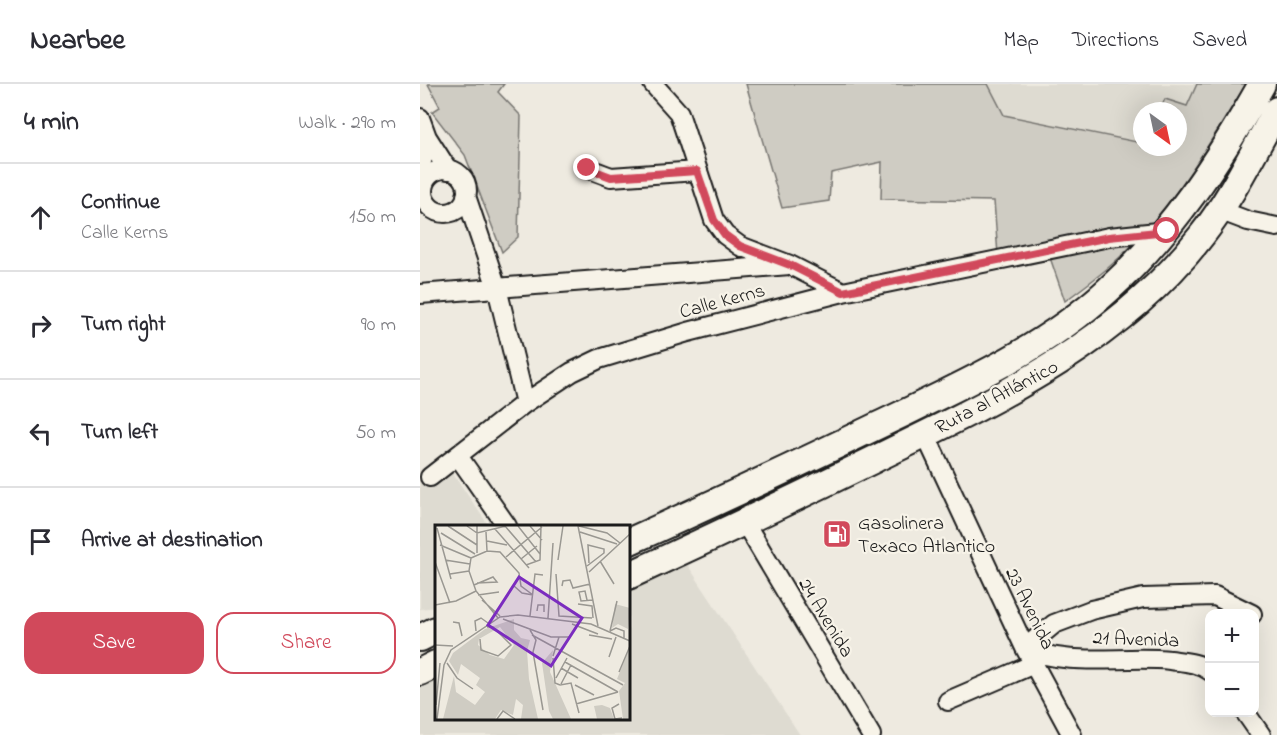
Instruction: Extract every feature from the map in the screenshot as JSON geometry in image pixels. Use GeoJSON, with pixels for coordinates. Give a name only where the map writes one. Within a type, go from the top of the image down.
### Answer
{"type":"FeatureCollection","features":[{"type":"Feature","properties":{"kind":"highway","name":"Ruta al Atlántico"},"geometry":{"type":"LineString","coordinates":[[630,541],[912,409],[1034,346],[1070,322],[1108,290],[1167,231],[1230,140],[1262,84]]}},
{"type":"Feature","properties":{"kind":"highway","name":"Ruta al Atlántico"},"geometry":{"type":"LineString","coordinates":[[630,575],[745,523],[925,434],[1053,368],[1090,342],[1130,310],[1191,249],[1219,210],[1277,110]]}},
{"type":"Feature","properties":{"kind":"highway"},"geometry":{"type":"LineString","coordinates":[[420,638],[435,630]]}},
{"type":"Feature","properties":{"kind":"highway"},"geometry":{"type":"LineString","coordinates":[[420,672],[435,664]]}},
{"type":"Feature","properties":{"kind":"street"},"geometry":{"type":"LineString","coordinates":[[653,84],[679,113],[714,220],[725,235],[740,246],[790,265],[843,292]]}},
{"type":"Feature","properties":{"kind":"street"},"geometry":{"type":"LineString","coordinates":[[420,118],[427,137],[448,170],[463,179],[475,228],[497,288],[525,403]]}},
{"type":"Feature","properties":{"kind":"street"},"geometry":{"type":"LineString","coordinates":[[427,137],[421,166],[427,204],[475,228]]}},
{"type":"Feature","properties":{"kind":"street"},"geometry":{"type":"LineString","coordinates":[[587,168],[611,177],[697,171]]}},
{"type":"Feature","properties":{"kind":"street"},"geometry":{"type":"LineString","coordinates":[[423,188],[432,174],[448,170]]}},
{"type":"Feature","properties":{"kind":"street"},"geometry":{"type":"LineString","coordinates":[[441,213],[457,209],[466,196]]}},
{"type":"Feature","properties":{"kind":"street"},"geometry":{"type":"LineString","coordinates":[[1219,210],[1248,221],[1277,227]]}},
{"type":"Feature","properties":{"kind":"street","name":"Calle Kerns"},"geometry":{"type":"LineString","coordinates":[[430,477],[525,403],[572,372],[599,359],[688,332],[843,292],[1109,237],[1167,231]]}},
{"type":"Feature","properties":{"kind":"street"},"geometry":{"type":"LineString","coordinates":[[420,294],[790,265]]}},
{"type":"Feature","properties":{"kind":"street","name":"23 Avenida"},"geometry":{"type":"LineString","coordinates":[[925,434],[1025,648],[1072,735]]}},
{"type":"Feature","properties":{"kind":"street"},"geometry":{"type":"LineString","coordinates":[[458,456],[506,525]]}},
{"type":"Feature","properties":{"kind":"street","name":"24 Avenida"},"geometry":{"type":"LineString","coordinates":[[745,523],[871,735]]}},
{"type":"Feature","properties":{"kind":"street"},"geometry":{"type":"LineString","coordinates":[[1025,648],[1054,624],[1091,610],[1143,598],[1215,596],[1243,609]]}},
{"type":"Feature","properties":{"kind":"street","name":"21 Avenida"},"geometry":{"type":"LineString","coordinates":[[1025,648],[1040,655],[1067,659],[1144,657],[1198,663],[1205,668]]}},
{"type":"Feature","properties":{"kind":"street"},"geometry":{"type":"LineString","coordinates":[[948,701],[1034,664]]}},
{"type":"Feature","properties":{"kind":"street"},"geometry":{"type":"LineString","coordinates":[[1248,717],[1261,735]]}},
{"type":"Feature","properties":{"kind":"shaded area"},"geometry":{"type":"Polygon","coordinates":[[[428,84],[504,84],[498,92],[521,116],[518,237],[502,252],[465,155],[432,112],[440,107],[428,84]]]}},
{"type":"Feature","properties":{"kind":"shaded area"},"geometry":{"type":"Polygon","coordinates":[[[746,84],[988,84],[1004,115],[1133,141],[1133,156],[1187,156],[1187,106],[1197,84],[1246,84],[1184,181],[1149,227],[1109,267],[1065,301],[1046,246],[998,255],[994,201],[881,199],[882,162],[831,173],[829,201],[782,208],[746,84]]]}},
{"type":"Feature","properties":{"kind":"shaded area"},"geometry":{"type":"Polygon","coordinates":[[[988,84],[1197,84],[1187,107],[1187,102],[1173,102],[1165,99],[1164,102],[1133,102],[1133,141],[1004,115],[988,84]]]}},
{"type":"Feature","properties":{"kind":"shaded area"},"geometry":{"type":"Polygon","coordinates":[[[451,471],[488,525],[435,525],[435,607],[420,609],[420,478],[427,488],[451,471]]]}},
{"type":"Feature","properties":{"kind":"shaded area"},"geometry":{"type":"Polygon","coordinates":[[[683,558],[800,735],[420,735],[420,684],[435,676],[435,720],[630,720],[630,584],[683,558]]]}},
{"type":"Feature","properties":{"kind":"place","name":"Gasolinera Texaco Atlantico"},"geometry":{"type":"Point","coordinates":[837,534]}},
{"type":"Feature","properties":{"kind":"route"},"geometry":{"type":"LineString","coordinates":[[587,168],[611,177],[697,171],[714,220],[725,235],[740,246],[790,265],[843,292],[1109,237],[1167,231]]}}]}
